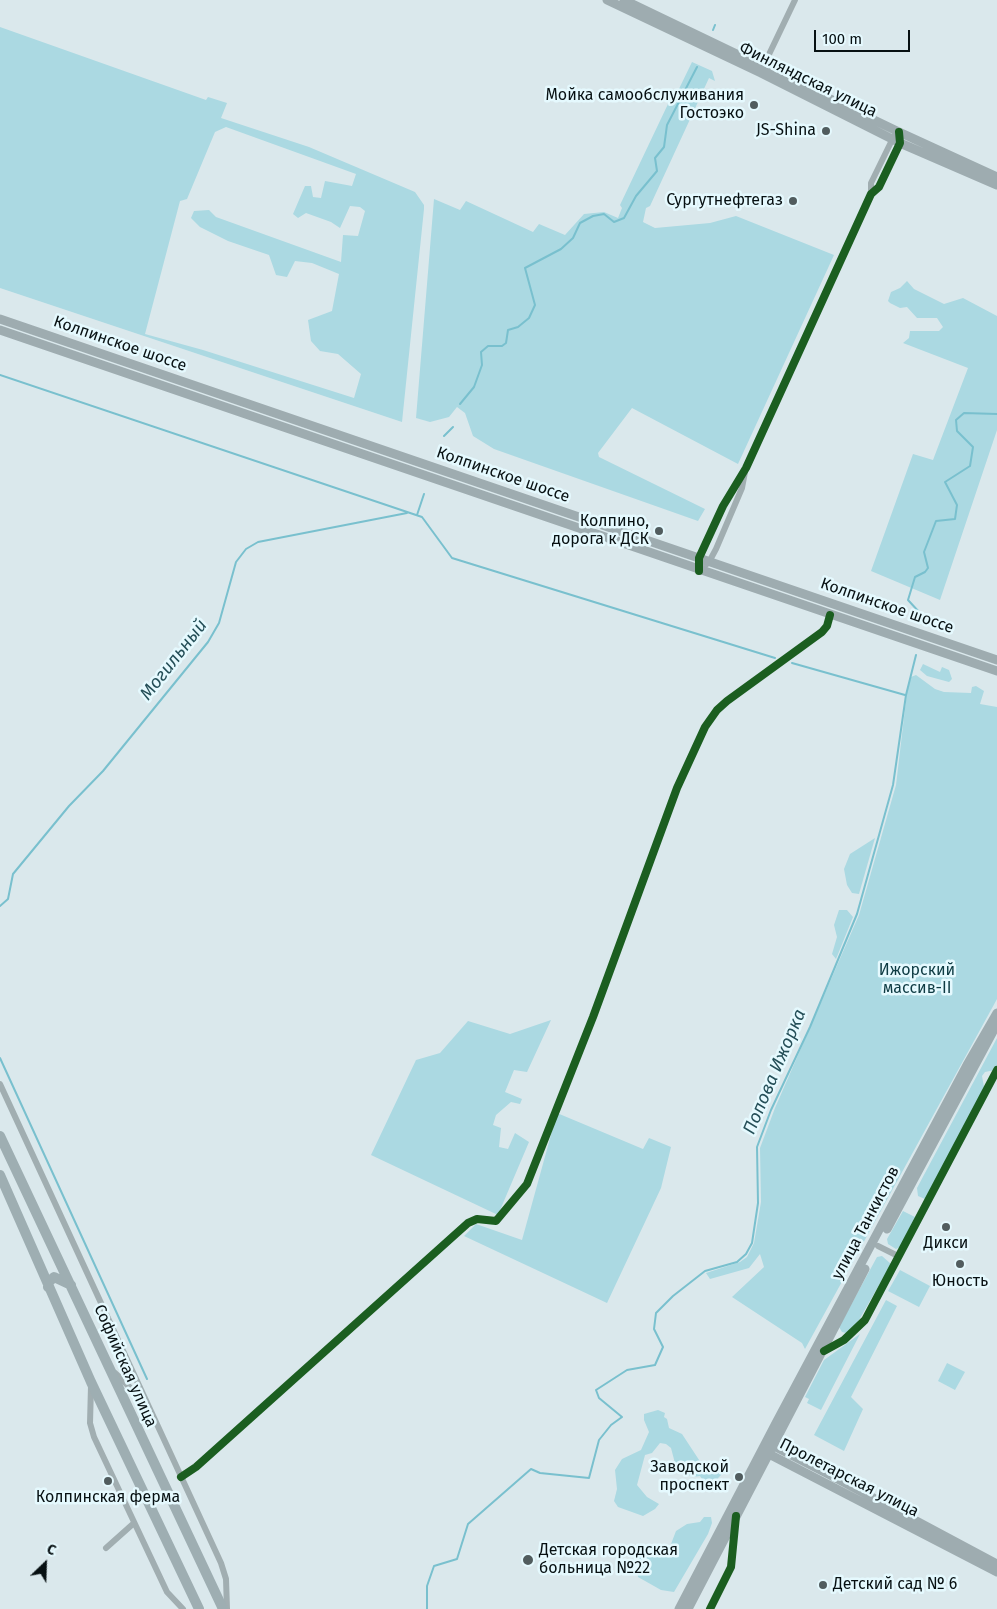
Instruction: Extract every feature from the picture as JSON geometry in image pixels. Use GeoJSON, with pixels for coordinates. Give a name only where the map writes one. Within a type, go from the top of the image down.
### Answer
{"type":"FeatureCollection","features":[{"type":"Feature","properties":{"kind":"main road","name":"Финляндская улица"},"geometry":{"type":"LineString","coordinates":[[607,0],[689,35],[895,135],[997,177]]}},
{"type":"Feature","properties":{"kind":"main road","name":"Финляндская улица"},"geometry":{"type":"LineString","coordinates":[[624,0],[689,35]]}},
{"type":"Feature","properties":{"kind":"main road","name":"Финляндская улица"},"geometry":{"type":"LineString","coordinates":[[895,135],[900,143],[997,185]]}},
{"type":"Feature","properties":{"kind":"main road","name":"Колпинское шоссе"},"geometry":{"type":"LineString","coordinates":[[0,319],[997,660]]}},
{"type":"Feature","properties":{"kind":"main road","name":"Колпинское шоссе"},"geometry":{"type":"LineString","coordinates":[[0,330],[699,571],[997,671]]}},
{"type":"Feature","properties":{"kind":"main road","name":"улица Танкистов"},"geometry":{"type":"LineString","coordinates":[[769,1456],[824,1352],[875,1244],[890,1204],[997,1014]]}},
{"type":"Feature","properties":{"kind":"main road","name":"улица Танкистов"},"geometry":{"type":"LineString","coordinates":[[763,1447],[997,1024]]}},
{"type":"Feature","properties":{"kind":"main road","name":"Софийская улица"},"geometry":{"type":"LineString","coordinates":[[0,1136],[223,1609]]}},
{"type":"Feature","properties":{"kind":"main road"},"geometry":{"type":"LineString","coordinates":[[0,1175],[91,1382],[199,1609]]}},
{"type":"Feature","properties":{"kind":"main road"},"geometry":{"type":"LineString","coordinates":[[48,1287],[49,1282],[54,1277],[72,1286]]}},
{"type":"Feature","properties":{"kind":"main road","name":"Пролетарская улица"},"geometry":{"type":"LineString","coordinates":[[997,1564],[774,1446],[763,1447],[769,1456],[997,1572]]}},
{"type":"Feature","properties":{"kind":"main road"},"geometry":{"type":"LineString","coordinates":[[679,1609],[763,1447]]}},
{"type":"Feature","properties":{"kind":"main road"},"geometry":{"type":"LineString","coordinates":[[688,1609],[769,1456]]}},
{"type":"Feature","properties":{"kind":"street"},"geometry":{"type":"LineString","coordinates":[[762,70],[795,0]]}},
{"type":"Feature","properties":{"kind":"street"},"geometry":{"type":"LineString","coordinates":[[871,194],[871,183],[895,135]]}},
{"type":"Feature","properties":{"kind":"street"},"geometry":{"type":"LineString","coordinates":[[699,571],[699,558],[723,506],[746,468],[871,194],[879,187],[900,143]]}},
{"type":"Feature","properties":{"kind":"street"},"geometry":{"type":"LineString","coordinates":[[699,571],[709,562],[742,488],[746,468]]}},
{"type":"Feature","properties":{"kind":"street"},"geometry":{"type":"LineString","coordinates":[[181,1477],[196,1467],[468,1223],[476,1220],[496,1221],[528,1184],[593,1017],[677,788],[705,727],[717,710],[727,701],[822,632],[830,615]]}},
{"type":"Feature","properties":{"kind":"street"},"geometry":{"type":"LineString","coordinates":[[824,1352],[844,1340],[864,1320],[997,1070]]}},
{"type":"Feature","properties":{"kind":"street"},"geometry":{"type":"LineString","coordinates":[[0,1084],[221,1563],[226,1579],[226,1609]]}},
{"type":"Feature","properties":{"kind":"street"},"geometry":{"type":"LineString","coordinates":[[875,1244],[898,1256]]}},
{"type":"Feature","properties":{"kind":"street"},"geometry":{"type":"LineString","coordinates":[[110,1369],[137,1393],[149,1407]]}},
{"type":"Feature","properties":{"kind":"street"},"geometry":{"type":"LineString","coordinates":[[91,1382],[90,1422],[94,1437],[167,1592],[183,1609]]}},
{"type":"Feature","properties":{"kind":"street"},"geometry":{"type":"LineString","coordinates":[[710,1609],[731,1567],[736,1516]]}},
{"type":"Feature","properties":{"kind":"street"},"geometry":{"type":"LineString","coordinates":[[106,1548],[134,1523]]}},
{"type":"Feature","properties":{"kind":"green space"},"geometry":{"type":"Polygon","coordinates":[[[0,27],[206,100],[208,97],[227,103],[221,118],[309,147],[415,192],[424,205],[402,422],[0,288],[0,27]],[[226,127],[215,132],[187,199],[180,201],[145,334],[203,350],[354,398],[361,374],[338,354],[320,351],[311,341],[308,320],[332,311],[339,274],[312,263],[295,261],[287,277],[276,275],[269,255],[228,241],[200,227],[191,218],[194,211],[209,210],[216,217],[341,262],[343,235],[358,236],[365,211],[360,207],[350,206],[340,228],[331,222],[306,213],[298,218],[293,214],[305,186],[311,186],[313,197],[321,198],[325,181],[352,186],[356,174],[226,127]]]}},
{"type":"Feature","properties":{"kind":"green space"},"geometry":{"type":"Polygon","coordinates":[[[692,62],[712,71],[715,81],[709,78],[650,206],[646,208],[643,222],[655,228],[710,223],[736,216],[834,255],[738,464],[632,408],[598,453],[599,457],[705,509],[698,521],[494,449],[473,436],[465,413],[457,407],[449,417],[430,422],[416,418],[434,199],[460,210],[466,201],[533,232],[539,224],[565,235],[584,214],[604,212],[618,218],[622,208],[620,205],[668,104],[677,93],[692,62]]]}},
{"type":"Feature","properties":{"kind":"green space"},"geometry":{"type":"Polygon","coordinates":[[[907,281],[914,289],[944,304],[963,298],[997,316],[997,430],[940,600],[871,571],[913,454],[933,460],[968,368],[903,343],[909,338],[910,331],[939,331],[943,327],[937,318],[917,318],[907,307],[900,308],[888,301],[891,292],[900,288],[907,281]]]}},
{"type":"Feature","properties":{"kind":"green space"},"geometry":{"type":"Polygon","coordinates":[[[923,664],[940,672],[942,667],[949,670],[952,679],[949,682],[927,676],[920,670],[923,664]]]}},
{"type":"Feature","properties":{"kind":"green space","name":"Ижорский массив-II"},"geometry":{"type":"Polygon","coordinates":[[[916,675],[935,689],[944,692],[971,693],[972,687],[976,686],[984,691],[980,704],[997,707],[997,999],[805,1349],[802,1343],[732,1297],[764,1267],[760,1254],[749,1268],[710,1279],[706,1273],[740,1262],[747,1257],[754,1243],[761,1202],[760,1148],[775,1108],[859,915],[896,785],[907,692],[911,677],[916,675]]]}},
{"type":"Feature","properties":{"kind":"green space"},"geometry":{"type":"Polygon","coordinates":[[[875,838],[859,894],[852,893],[847,885],[844,869],[850,854],[875,838]]]}},
{"type":"Feature","properties":{"kind":"green space"},"geometry":{"type":"Polygon","coordinates":[[[839,910],[847,910],[853,917],[836,959],[832,954],[837,937],[834,925],[839,910]]]}},
{"type":"Feature","properties":{"kind":"green space"},"geometry":{"type":"Polygon","coordinates":[[[551,1020],[527,1072],[514,1070],[505,1092],[522,1099],[520,1104],[511,1102],[496,1115],[493,1125],[501,1128],[499,1147],[508,1149],[515,1133],[529,1142],[498,1215],[371,1155],[416,1060],[440,1053],[468,1021],[510,1034],[551,1020]]]}},
{"type":"Feature","properties":{"kind":"green space"},"geometry":{"type":"Polygon","coordinates":[[[997,1038],[997,1065],[995,1070],[985,1072],[982,1076],[984,1087],[929,1196],[925,1199],[918,1196],[917,1188],[997,1038]]]}},
{"type":"Feature","properties":{"kind":"green space"},"geometry":{"type":"Polygon","coordinates":[[[557,1113],[643,1149],[649,1138],[671,1147],[661,1188],[607,1303],[464,1236],[476,1224],[522,1240],[557,1113]]]}},
{"type":"Feature","properties":{"kind":"green space"},"geometry":{"type":"Polygon","coordinates":[[[903,1211],[915,1217],[900,1247],[896,1249],[888,1244],[887,1239],[903,1211]]]}},
{"type":"Feature","properties":{"kind":"green space"},"geometry":{"type":"Polygon","coordinates":[[[882,1256],[891,1264],[859,1320],[846,1333],[842,1332],[839,1327],[877,1257],[882,1256]]]}},
{"type":"Feature","properties":{"kind":"green space"},"geometry":{"type":"Polygon","coordinates":[[[900,1270],[930,1286],[919,1307],[888,1291],[900,1270]]]}},
{"type":"Feature","properties":{"kind":"green space"},"geometry":{"type":"Polygon","coordinates":[[[886,1300],[897,1306],[851,1397],[863,1409],[844,1451],[814,1435],[886,1300]]]}},
{"type":"Feature","properties":{"kind":"green space"},"geometry":{"type":"Polygon","coordinates":[[[860,1334],[821,1410],[807,1403],[809,1399],[805,1397],[824,1360],[860,1334]]]}},
{"type":"Feature","properties":{"kind":"green space"},"geometry":{"type":"Polygon","coordinates":[[[947,1363],[965,1372],[955,1390],[938,1381],[947,1363]]]}},
{"type":"Feature","properties":{"kind":"green space"},"geometry":{"type":"Polygon","coordinates":[[[658,1410],[665,1413],[664,1417],[667,1419],[669,1428],[682,1434],[705,1469],[718,1468],[722,1474],[717,1479],[704,1482],[700,1476],[693,1477],[687,1474],[676,1467],[671,1448],[666,1444],[660,1443],[652,1453],[645,1455],[637,1485],[647,1497],[659,1504],[655,1509],[643,1516],[618,1507],[614,1501],[617,1489],[615,1470],[622,1459],[641,1450],[649,1432],[644,1420],[644,1414],[658,1410]]]}},
{"type":"Feature","properties":{"kind":"green space"},"geometry":{"type":"Polygon","coordinates":[[[704,1517],[711,1517],[712,1523],[708,1534],[674,1592],[661,1590],[638,1577],[636,1556],[649,1551],[661,1554],[671,1544],[676,1531],[687,1524],[700,1522],[704,1517]]]}},
{"type":"Feature","properties":{"kind":"waterway"},"geometry":{"type":"LineString","coordinates":[[713,30],[715,25]]}},
{"type":"Feature","properties":{"kind":"waterway","name":"Могильный"},"geometry":{"type":"LineString","coordinates":[[460,404],[474,387],[482,365],[481,352],[488,346],[502,346],[506,343],[508,330],[518,327],[529,318],[535,305],[525,268],[561,249],[573,238],[580,223],[593,216],[604,214],[614,222],[624,218],[636,196],[657,171],[655,158],[664,147],[667,125],[697,67]]}},
{"type":"Feature","properties":{"kind":"waterway"},"geometry":{"type":"LineString","coordinates":[[0,375],[422,517],[452,558],[775,658]]}},
{"type":"Feature","properties":{"kind":"waterway","name":"Попова Ижорка"},"geometry":{"type":"LineString","coordinates":[[928,621],[926,616],[920,613],[908,600],[915,577],[925,572],[928,568],[924,552],[936,521],[955,519],[957,505],[945,482],[970,466],[973,447],[957,431],[956,420],[964,413],[997,414]]}},
{"type":"Feature","properties":{"kind":"waterway"},"geometry":{"type":"LineString","coordinates":[[444,436],[453,427]]}},
{"type":"Feature","properties":{"kind":"waterway"},"geometry":{"type":"LineString","coordinates":[[417,515],[424,494]]}},
{"type":"Feature","properties":{"kind":"waterway","name":"Могильный"},"geometry":{"type":"LineString","coordinates":[[0,906],[8,899],[13,874],[69,806],[103,771],[208,642],[219,623],[236,562],[246,549],[258,542],[407,513]]}},
{"type":"Feature","properties":{"kind":"waterway","name":"Попова Ижорка"},"geometry":{"type":"LineString","coordinates":[[427,1609],[427,1586],[434,1566],[457,1559],[468,1524],[531,1469],[540,1473],[589,1478],[599,1440],[611,1425],[622,1417],[599,1398],[596,1390],[627,1370],[655,1365],[663,1347],[654,1329],[656,1313],[673,1296],[705,1271],[737,1262],[746,1254],[752,1243],[758,1203],[757,1147],[771,1110],[810,1027],[857,914],[893,785],[906,695],[916,655]]}},
{"type":"Feature","properties":{"kind":"waterway"},"geometry":{"type":"LineString","coordinates":[[792,663],[905,695]]}},
{"type":"Feature","properties":{"kind":"waterway"},"geometry":{"type":"LineString","coordinates":[[0,1058],[147,1379]]}},
{"type":"Feature","properties":{"kind":"cycle path"},"geometry":{"type":"LineString","coordinates":[[699,571],[699,558],[723,506],[746,468],[871,194],[879,187],[900,143],[899,132]]}},
{"type":"Feature","properties":{"kind":"cycle path"},"geometry":{"type":"LineString","coordinates":[[181,1477],[196,1467],[468,1223],[477,1219],[496,1221],[527,1184],[593,1017],[677,788],[705,727],[717,710],[727,701],[822,632],[827,626],[830,615]]}},
{"type":"Feature","properties":{"kind":"cycle path"},"geometry":{"type":"LineString","coordinates":[[824,1351],[844,1340],[865,1320],[997,1070]]}},
{"type":"Feature","properties":{"kind":"cycle path"},"geometry":{"type":"LineString","coordinates":[[710,1609],[731,1567],[736,1516]]}},
{"type":"Feature","properties":{"kind":"place","name":"Мойка самообслуживания Гостоэко"},"geometry":{"type":"Point","coordinates":[754,105]}},
{"type":"Feature","properties":{"kind":"place","name":"JS-Shina"},"geometry":{"type":"Point","coordinates":[826,131]}},
{"type":"Feature","properties":{"kind":"place","name":"Сургутнефтегаз"},"geometry":{"type":"Point","coordinates":[793,201]}},
{"type":"Feature","properties":{"kind":"place","name":"Колпино, дорога к ДСК"},"geometry":{"type":"Point","coordinates":[659,531]}},
{"type":"Feature","properties":{"kind":"place","name":"Дикси"},"geometry":{"type":"Point","coordinates":[946,1227]}},
{"type":"Feature","properties":{"kind":"place","name":"Юность"},"geometry":{"type":"Point","coordinates":[960,1264]}},
{"type":"Feature","properties":{"kind":"place","name":"Заводской проспект"},"geometry":{"type":"Point","coordinates":[739,1477]}},
{"type":"Feature","properties":{"kind":"place","name":"Колпинская ферма"},"geometry":{"type":"Point","coordinates":[108,1481]}},
{"type":"Feature","properties":{"kind":"place","name":"Детская городская больница №22"},"geometry":{"type":"Point","coordinates":[528,1560]}},
{"type":"Feature","properties":{"kind":"place","name":"Детский сад № 6"},"geometry":{"type":"Point","coordinates":[823,1585]}}]}
